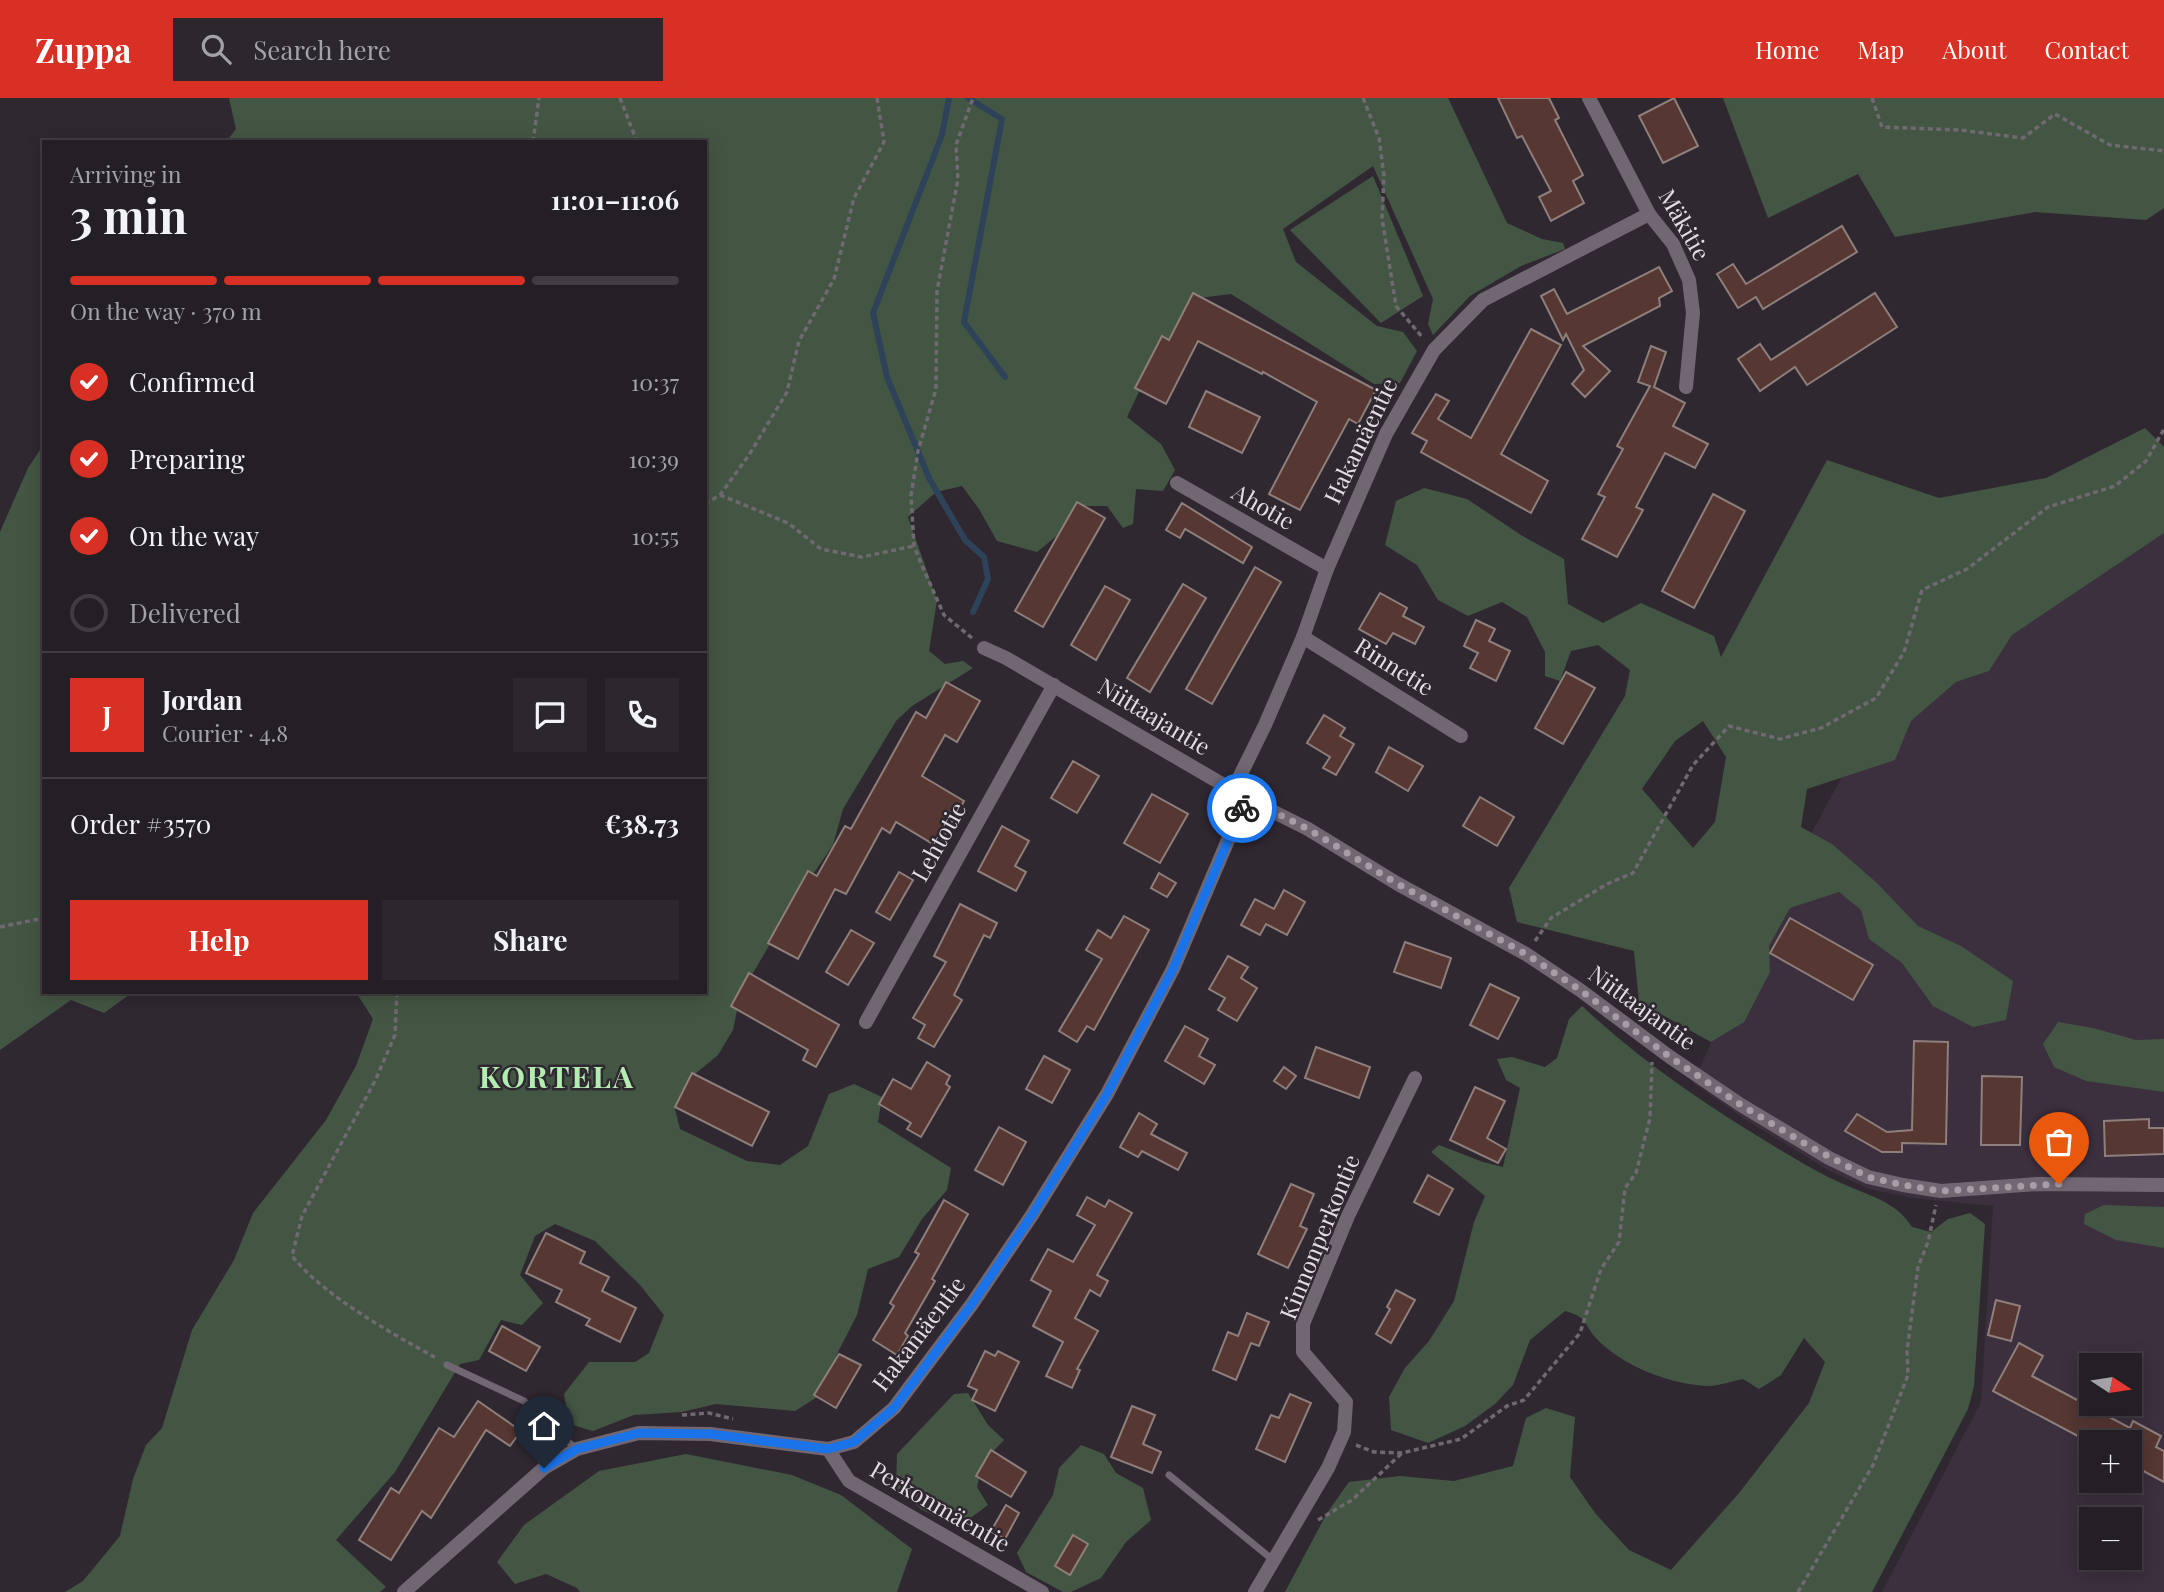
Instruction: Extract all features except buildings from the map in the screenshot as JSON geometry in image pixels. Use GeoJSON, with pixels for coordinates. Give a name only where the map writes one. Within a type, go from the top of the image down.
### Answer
{"type":"FeatureCollection","features":[{"type":"Feature","properties":{"kind":"street","name":"Mäkitie"},"geometry":{"type":"LineString","coordinates":[[1588,98],[1650,214],[1673,244],[1689,280],[1693,313],[1686,387]]}},
{"type":"Feature","properties":{"kind":"street","name":"Hakamäentie"},"geometry":{"type":"LineString","coordinates":[[1233,790],[1303,637],[1327,569],[1386,434],[1434,350],[1483,300],[1650,214]]}},
{"type":"Feature","properties":{"kind":"street","name":"Ahotie"},"geometry":{"type":"LineString","coordinates":[[1177,483],[1327,569]]}},
{"type":"Feature","properties":{"kind":"street","name":"Rinnetie"},"geometry":{"type":"LineString","coordinates":[[1303,637],[1461,736]]}},
{"type":"Feature","properties":{"kind":"street","name":"Niittaajantie"},"geometry":{"type":"LineString","coordinates":[[984,648],[1054,685],[1246,798],[1308,829],[1398,884],[1526,954],[1741,1105],[1829,1158],[1868,1177],[1941,1191],[2037,1184],[2164,1185]]}},
{"type":"Feature","properties":{"kind":"street","name":"Lehtotie"},"geometry":{"type":"LineString","coordinates":[[866,1022],[1054,685]]}},
{"type":"Feature","properties":{"kind":"street","name":"Hakamäentie"},"geometry":{"type":"LineString","coordinates":[[404,1592],[544,1468],[577,1449],[639,1433],[710,1434],[828,1449],[854,1442],[894,1408],[972,1304],[1032,1215],[1107,1094],[1173,969],[1246,798]]}},
{"type":"Feature","properties":{"kind":"street","name":"Kinnonperkontie"},"geometry":{"type":"LineString","coordinates":[[1255,1592],[1328,1468],[1344,1432],[1346,1402],[1303,1352],[1303,1324],[1349,1216],[1415,1078]]}},
{"type":"Feature","properties":{"kind":"street","name":"Perkonmäentie"},"geometry":{"type":"LineString","coordinates":[[828,1449],[849,1480],[1042,1592]]}},
{"type":"Feature","properties":{"kind":"lane"},"geometry":{"type":"LineString","coordinates":[[447,1365],[524,1401],[577,1449]]}},
{"type":"Feature","properties":{"kind":"lane"},"geometry":{"type":"LineString","coordinates":[[1169,1475],[1273,1560]]}},
{"type":"Feature","properties":{"kind":"path"},"geometry":{"type":"LineString","coordinates":[[533,140],[539,98]]}},
{"type":"Feature","properties":{"kind":"path"},"geometry":{"type":"LineString","coordinates":[[620,98],[636,140]]}},
{"type":"Feature","properties":{"kind":"path"},"geometry":{"type":"LineString","coordinates":[[707,503],[720,495],[749,455],[787,392],[799,341],[834,279],[854,198],[884,142],[877,98]]}},
{"type":"Feature","properties":{"kind":"path"},"geometry":{"type":"LineString","coordinates":[[973,98],[956,145],[958,179],[937,291],[936,389],[918,452],[911,496],[914,546],[944,615],[984,648]]}},
{"type":"Feature","properties":{"kind":"path"},"geometry":{"type":"LineString","coordinates":[[1363,98],[1379,138],[1384,176],[1382,218],[1396,306],[1434,350]]}},
{"type":"Feature","properties":{"kind":"path"},"geometry":{"type":"LineString","coordinates":[[1872,98],[1882,127],[1960,130],[2023,138],[2055,114],[2110,145],[2164,151]]}},
{"type":"Feature","properties":{"kind":"path"},"geometry":{"type":"LineString","coordinates":[[1526,954],[1551,918],[1607,884],[1633,873],[1693,765],[1729,726],[1780,739],[1821,728],[1876,698],[1904,652],[1922,590],[1967,569],[2048,507],[2115,486],[2146,461],[2164,429]]}},
{"type":"Feature","properties":{"kind":"path"},"geometry":{"type":"LineString","coordinates":[[720,495],[788,523],[821,549],[862,557],[914,546]]}},
{"type":"Feature","properties":{"kind":"path"},"geometry":{"type":"LineString","coordinates":[[0,927],[42,918]]}},
{"type":"Feature","properties":{"kind":"path"},"geometry":{"type":"LineString","coordinates":[[397,994],[395,1035],[375,1081],[302,1216],[292,1256],[306,1274],[347,1303],[447,1365]]}},
{"type":"Feature","properties":{"kind":"path"},"geometry":{"type":"LineString","coordinates":[[1341,1439],[1374,1452],[1402,1453],[1461,1439],[1507,1406],[1524,1400],[1580,1333],[1601,1269],[1619,1242],[1625,1188],[1636,1173],[1650,1118],[1653,1044]]}},
{"type":"Feature","properties":{"kind":"path"},"geometry":{"type":"LineString","coordinates":[[1798,1592],[1873,1465],[1908,1375],[1908,1341],[1918,1267],[1928,1242],[1941,1191]]}},
{"type":"Feature","properties":{"kind":"path"},"geometry":{"type":"LineString","coordinates":[[671,1416],[709,1413],[744,1421]]}},
{"type":"Feature","properties":{"kind":"path"},"geometry":{"type":"LineString","coordinates":[[1307,1526],[1352,1500],[1402,1453]]}},
{"type":"Feature","properties":{"kind":"shaded area"},"geometry":{"type":"Polygon","coordinates":[[[2164,516],[2164,1592],[1882,1592],[1981,1402],[1993,1206],[1913,1198],[1869,1189],[1830,1171],[1749,1122],[1693,1083],[1775,901],[1909,652],[2164,516]]]}},
{"type":"Feature","properties":{"kind":"green space"},"geometry":{"type":"Polygon","coordinates":[[[229,98],[1448,98],[1507,223],[1542,239],[1563,243],[1565,249],[1521,266],[1470,296],[1433,335],[1428,324],[1433,299],[1373,166],[1283,229],[1296,262],[1377,326],[1403,332],[1417,351],[1400,383],[1374,384],[1231,294],[1191,299],[1179,331],[1155,358],[1127,417],[1161,444],[1175,470],[1163,491],[1136,489],[1133,524],[1123,528],[1107,506],[1084,506],[1065,529],[1037,552],[997,541],[962,486],[936,492],[908,517],[937,600],[929,651],[945,664],[963,661],[973,668],[912,706],[896,721],[843,809],[833,845],[800,893],[740,995],[733,1030],[718,1055],[695,1074],[675,1109],[680,1129],[747,1161],[780,1165],[808,1146],[829,1094],[854,1084],[882,1097],[878,1122],[951,1168],[947,1190],[922,1219],[899,1257],[868,1269],[857,1315],[838,1352],[822,1394],[795,1411],[716,1404],[682,1412],[634,1415],[593,1431],[569,1424],[564,1394],[589,1362],[635,1362],[649,1353],[664,1315],[640,1285],[595,1241],[555,1224],[535,1236],[520,1275],[543,1303],[522,1325],[501,1320],[479,1360],[460,1364],[395,1472],[336,1540],[386,1587],[380,1592],[65,1592],[83,1581],[120,1536],[133,1479],[146,1445],[162,1428],[192,1330],[234,1260],[253,1213],[326,1120],[356,1066],[373,1019],[356,994],[707,994],[707,140],[228,140],[236,129],[229,98]]]}},
{"type":"Feature","properties":{"kind":"green space"},"geometry":{"type":"Polygon","coordinates":[[[1723,98],[2164,98],[2164,208],[2146,220],[2035,212],[1895,237],[1858,174],[1768,218],[1723,98]]]}},
{"type":"Feature","properties":{"kind":"green space"},"geometry":{"type":"Polygon","coordinates":[[[1373,176],[1423,296],[1381,323],[1290,230],[1373,176]]]}},
{"type":"Feature","properties":{"kind":"green space"},"geometry":{"type":"Polygon","coordinates":[[[2145,428],[2164,447],[2164,533],[2012,635],[1989,671],[1956,682],[1911,721],[1895,760],[1807,789],[1801,827],[1832,844],[1877,883],[1918,926],[1961,946],[2013,981],[2006,1020],[1973,1027],[1933,1006],[1902,963],[1869,939],[1861,910],[1839,892],[1790,908],[1769,946],[1770,972],[1744,1022],[1711,1042],[1639,1002],[1634,951],[1517,922],[1509,888],[1625,696],[1630,670],[1598,645],[1571,651],[1560,681],[1545,676],[1545,652],[1527,617],[1502,602],[1468,616],[1438,600],[1417,565],[1385,545],[1396,501],[1424,488],[1467,499],[1521,535],[1564,559],[1568,604],[1603,623],[1641,603],[1714,636],[1721,657],[1827,460],[1939,498],[2046,478],[2145,428]],[[1703,721],[1675,741],[1642,789],[1693,848],[1715,822],[1726,757],[1703,721]]]}},
{"type":"Feature","properties":{"kind":"green space"},"geometry":{"type":"Polygon","coordinates":[[[42,447],[42,994],[130,994],[104,1013],[71,1000],[0,1050],[0,532],[28,468],[42,447]]]}},
{"type":"Feature","properties":{"kind":"green space"},"geometry":{"type":"Polygon","coordinates":[[[1582,1006],[1657,1069],[1711,1106],[1811,1168],[1889,1205],[1912,1227],[1931,1232],[1948,1219],[1970,1213],[1985,1224],[1974,1386],[1968,1409],[1872,1592],[1285,1592],[1327,1513],[1349,1482],[1400,1476],[1454,1481],[1513,1466],[1526,1418],[1546,1408],[1575,1417],[1570,1477],[1595,1513],[1629,1550],[1671,1570],[1739,1493],[1809,1403],[1825,1362],[1804,1338],[1781,1375],[1759,1389],[1743,1379],[1711,1386],[1696,1385],[1665,1378],[1619,1357],[1596,1338],[1582,1318],[1565,1311],[1530,1340],[1513,1385],[1495,1404],[1465,1426],[1428,1443],[1391,1430],[1389,1397],[1405,1368],[1429,1341],[1454,1301],[1474,1222],[1485,1196],[1431,1152],[1439,1145],[1503,1167],[1520,1088],[1506,1080],[1497,1059],[1512,1057],[1545,1067],[1557,1058],[1569,1019],[1582,1006]]]}},
{"type":"Feature","properties":{"kind":"green space"},"geometry":{"type":"Polygon","coordinates":[[[2058,1022],[2136,1040],[2164,1039],[2164,1092],[2086,1081],[2054,1067],[2043,1044],[2058,1022]]]}},
{"type":"Feature","properties":{"kind":"green space"},"geometry":{"type":"Polygon","coordinates":[[[2104,1205],[2164,1207],[2164,1248],[2116,1240],[2084,1224],[2085,1214],[2104,1205]]]}},
{"type":"Feature","properties":{"kind":"green space"},"geometry":{"type":"Polygon","coordinates":[[[968,1393],[988,1425],[1004,1440],[983,1462],[977,1487],[988,1505],[957,1528],[921,1509],[896,1488],[897,1454],[954,1394],[968,1393]]]}},
{"type":"Feature","properties":{"kind":"green space"},"geometry":{"type":"Polygon","coordinates":[[[1081,1445],[1104,1454],[1116,1473],[1143,1488],[1151,1520],[1126,1542],[1101,1578],[1071,1592],[1063,1592],[1026,1572],[1017,1553],[1053,1495],[1059,1468],[1081,1445]]]}},
{"type":"Feature","properties":{"kind":"green space"},"geometry":{"type":"Polygon","coordinates":[[[686,1454],[792,1475],[841,1495],[912,1549],[897,1592],[580,1592],[577,1588],[546,1574],[515,1584],[497,1562],[524,1525],[599,1471],[686,1454]]]}},
{"type":"Feature","properties":{"kind":"waterway"},"geometry":{"type":"LineString","coordinates":[[949,98],[942,135],[873,313],[887,377],[929,478],[965,540],[984,557],[988,579],[973,612]]}},
{"type":"Feature","properties":{"kind":"waterway"},"geometry":{"type":"LineString","coordinates":[[968,98],[1002,119],[964,322],[1005,377]]}},
{"type":"Feature","properties":{"kind":"way so far"},"geometry":{"type":"LineString","coordinates":[[1242,808],[1246,798],[1308,829],[1398,884],[1526,954],[1741,1105],[1829,1158],[1868,1177],[1941,1191],[2059,1184]]}},
{"type":"Feature","properties":{"kind":"district","name":"KORTELA"},"geometry":{"type":"Point","coordinates":[557,1078]}},
{"type":"Feature","properties":{"kind":"route"},"geometry":{"type":"LineString","coordinates":[[544,1468],[577,1449],[639,1433],[710,1434],[828,1449],[854,1442],[894,1408],[972,1304],[1032,1215],[1107,1094],[1173,969],[1242,808]]}}]}
